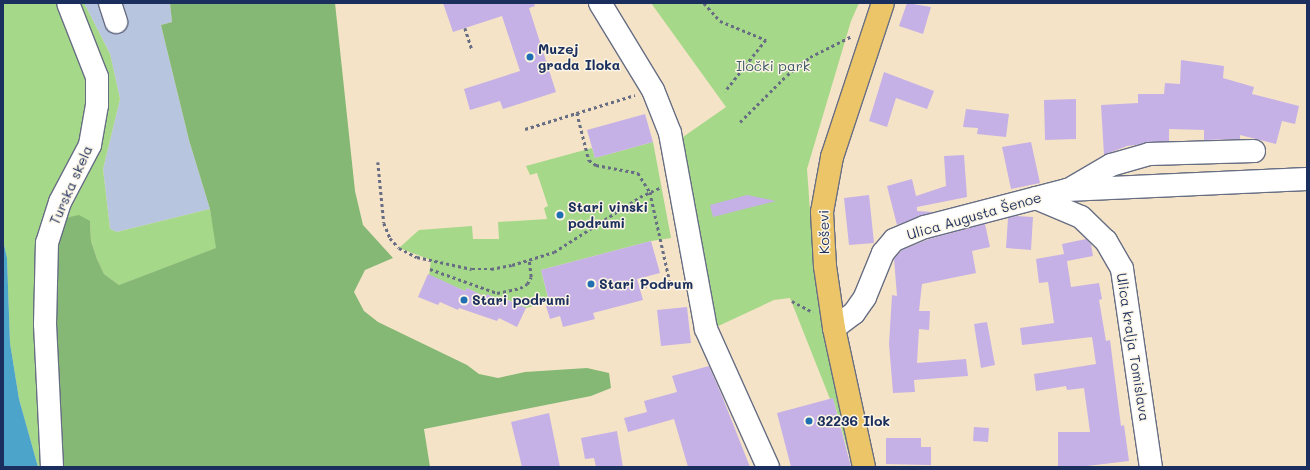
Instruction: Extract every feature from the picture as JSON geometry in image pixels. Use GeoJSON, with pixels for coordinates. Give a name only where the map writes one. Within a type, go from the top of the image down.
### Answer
{"type":"FeatureCollection","features":[{"type":"Feature","properties":{"kind":"main road","name":"Koševi"},"geometry":{"type":"LineString","coordinates":[[864,467],[834,328],[825,266],[822,212],[832,157],[883,3]]}},
{"type":"Feature","properties":{"kind":"street","name":"Turska skela"},"geometry":{"type":"LineString","coordinates":[[52,467],[45,324],[47,242],[60,202],[90,145],[97,105],[97,77],[68,3]]}},
{"type":"Feature","properties":{"kind":"street"},"geometry":{"type":"LineString","coordinates":[[600,3],[653,90],[670,133],[681,185],[706,329],[712,346],[768,467]]}},
{"type":"Feature","properties":{"kind":"street","name":"Ulica Augusta Šenoe"},"geometry":{"type":"LineString","coordinates":[[1067,190],[1111,165],[1149,154],[1254,151]]}},
{"type":"Feature","properties":{"kind":"street","name":"Ulica Augusta Šenoe"},"geometry":{"type":"LineString","coordinates":[[834,328],[854,313],[865,297],[883,253],[894,240],[925,227],[1067,190],[1307,179]]}},
{"type":"Feature","properties":{"kind":"street","name":"Ulica kralja Tomislava"},"geometry":{"type":"LineString","coordinates":[[1036,198],[1081,217],[1106,241],[1122,269],[1151,467]]}},
{"type":"Feature","properties":{"kind":"path"},"geometry":{"type":"LineString","coordinates":[[704,3],[720,21],[766,40],[725,92]]}},
{"type":"Feature","properties":{"kind":"path"},"geometry":{"type":"LineString","coordinates":[[740,122],[787,75],[810,57],[876,26]]}},
{"type":"Feature","properties":{"kind":"path"},"geometry":{"type":"LineString","coordinates":[[465,28],[472,49]]}},
{"type":"Feature","properties":{"kind":"path"},"geometry":{"type":"LineString","coordinates":[[525,129],[653,90]]}},
{"type":"Feature","properties":{"kind":"path"},"geometry":{"type":"LineString","coordinates":[[577,114],[589,160],[596,164],[638,172],[650,192],[670,282],[647,288]]}},
{"type":"Feature","properties":{"kind":"path"},"geometry":{"type":"LineString","coordinates":[[378,162],[384,223],[390,238],[399,248],[417,257],[472,269],[491,269],[529,260],[554,252],[576,240],[598,223],[650,192],[662,187],[681,185]]}},
{"type":"Feature","properties":{"kind":"path"},"geometry":{"type":"LineString","coordinates":[[430,269],[497,293],[520,288],[527,284],[531,276],[529,260]]}},
{"type":"Feature","properties":{"kind":"path"},"geometry":{"type":"LineString","coordinates":[[792,301],[812,312]]}},
{"type":"Feature","properties":{"kind":"shaded area"},"geometry":{"type":"Polygon","coordinates":[[[84,3],[170,3],[172,22],[161,25],[189,140],[210,209],[117,232],[110,229],[103,169],[120,99],[110,54],[84,3]]]}},
{"type":"Feature","properties":{"kind":"green space"},"geometry":{"type":"Polygon","coordinates":[[[3,3],[84,3],[110,54],[120,99],[103,169],[110,229],[117,232],[210,209],[217,248],[119,285],[104,274],[97,259],[91,241],[90,221],[59,467],[38,467],[19,399],[10,343],[7,258],[3,240],[3,3]]]}},
{"type":"Feature","properties":{"kind":"green space"},"geometry":{"type":"Polygon","coordinates":[[[170,3],[335,3],[355,191],[363,225],[393,258],[365,270],[354,292],[364,311],[378,322],[467,365],[479,374],[498,378],[525,372],[587,368],[609,373],[611,388],[591,396],[424,429],[430,467],[59,467],[52,270],[61,219],[79,215],[90,221],[91,241],[97,259],[104,274],[119,285],[216,248],[210,209],[189,140],[161,25],[172,22],[170,3]]]}},
{"type":"Feature","properties":{"kind":"green space","name":"Iločki park"},"geometry":{"type":"Polygon","coordinates":[[[651,3],[859,3],[851,21],[807,169],[815,280],[851,451],[848,452],[833,398],[830,399],[790,298],[774,300],[714,328],[708,315],[683,137],[726,107],[651,3]]]}},
{"type":"Feature","properties":{"kind":"green space"},"geometry":{"type":"Polygon","coordinates":[[[653,142],[671,238],[651,241],[541,270],[549,302],[526,308],[504,298],[502,301],[487,295],[486,297],[467,288],[465,291],[429,275],[431,260],[399,248],[419,230],[472,226],[473,239],[499,239],[498,222],[547,219],[544,208],[548,206],[537,173],[530,175],[526,166],[592,148],[595,158],[653,142]]]}},
{"type":"Feature","properties":{"kind":"water"},"geometry":{"type":"Polygon","coordinates":[[[3,240],[7,258],[10,343],[19,399],[38,467],[3,467],[3,240]]]}},
{"type":"Feature","properties":{"kind":"building","name":"Muzej grada Iloka"},"geometry":{"type":"Polygon","coordinates":[[[443,3],[534,3],[535,6],[529,8],[556,92],[503,109],[500,101],[470,110],[464,89],[520,71],[502,16],[453,32],[443,3]]]}},
{"type":"Feature","properties":{"kind":"building"},"geometry":{"type":"Polygon","coordinates":[[[907,3],[931,7],[923,34],[899,26],[907,3]]]}},
{"type":"Feature","properties":{"kind":"building"},"geometry":{"type":"Polygon","coordinates":[[[1181,60],[1224,66],[1223,78],[1254,87],[1252,94],[1299,106],[1295,124],[1282,121],[1276,144],[1240,135],[1240,139],[1204,140],[1204,130],[1169,129],[1169,141],[1127,146],[1104,155],[1101,105],[1138,103],[1138,94],[1164,94],[1165,83],[1180,84],[1181,60]]]}},
{"type":"Feature","properties":{"kind":"building"},"geometry":{"type":"Polygon","coordinates":[[[884,72],[934,91],[927,109],[896,98],[887,127],[869,121],[884,72]]]}},
{"type":"Feature","properties":{"kind":"building"},"geometry":{"type":"Polygon","coordinates":[[[1076,99],[1076,139],[1045,140],[1044,100],[1076,99]]]}},
{"type":"Feature","properties":{"kind":"building"},"geometry":{"type":"Polygon","coordinates":[[[966,109],[1009,114],[1006,137],[977,134],[978,128],[963,127],[966,109]]]}},
{"type":"Feature","properties":{"kind":"building"},"geometry":{"type":"Polygon","coordinates":[[[645,114],[653,142],[595,158],[587,130],[645,114]]]}},
{"type":"Feature","properties":{"kind":"building"},"geometry":{"type":"Polygon","coordinates":[[[1031,142],[1040,183],[1011,189],[1002,147],[1031,142]]]}},
{"type":"Feature","properties":{"kind":"building"},"geometry":{"type":"Polygon","coordinates":[[[964,155],[967,197],[917,207],[917,211],[933,212],[897,225],[887,186],[912,179],[916,196],[946,186],[944,156],[964,155]]]}},
{"type":"Feature","properties":{"kind":"building"},"geometry":{"type":"Polygon","coordinates":[[[747,195],[776,201],[713,217],[710,205],[747,195]]]}},
{"type":"Feature","properties":{"kind":"building"},"geometry":{"type":"Polygon","coordinates":[[[869,195],[874,243],[849,245],[844,198],[869,195]]]}},
{"type":"Feature","properties":{"kind":"building"},"geometry":{"type":"Polygon","coordinates":[[[1016,216],[1033,217],[1031,250],[1006,248],[1008,218],[1016,216]]]}},
{"type":"Feature","properties":{"kind":"building"},"geometry":{"type":"Polygon","coordinates":[[[985,224],[990,247],[972,251],[976,273],[922,284],[919,311],[930,311],[929,330],[919,329],[917,363],[966,359],[968,376],[914,380],[915,392],[893,393],[889,344],[892,295],[897,296],[894,259],[902,250],[929,239],[985,224]]]}},
{"type":"Feature","properties":{"kind":"building"},"geometry":{"type":"Polygon","coordinates":[[[1086,239],[1091,244],[1093,256],[1067,261],[1071,287],[1099,283],[1102,299],[1099,300],[1106,341],[1110,340],[1121,426],[1124,425],[1129,461],[1087,466],[1058,466],[1058,432],[1090,432],[1084,388],[1067,390],[1066,386],[1036,391],[1034,374],[1096,364],[1092,337],[1022,345],[1020,328],[1054,323],[1048,282],[1039,283],[1036,259],[1064,254],[1062,244],[1086,239]]]}},
{"type":"Feature","properties":{"kind":"building","name":"Stari Podrum"},"geometry":{"type":"Polygon","coordinates":[[[651,241],[660,273],[637,279],[643,300],[593,313],[595,319],[563,327],[560,316],[550,319],[546,306],[550,305],[541,270],[651,241]]]}},
{"type":"Feature","properties":{"kind":"building","name":"Stari podrumi"},"geometry":{"type":"Polygon","coordinates":[[[428,274],[465,291],[467,288],[486,297],[487,294],[502,301],[503,298],[526,308],[517,327],[499,318],[497,321],[459,308],[458,310],[440,302],[438,305],[418,297],[428,274]]]}},
{"type":"Feature","properties":{"kind":"building"},"geometry":{"type":"Polygon","coordinates":[[[687,307],[691,343],[661,346],[657,310],[687,307]]]}},
{"type":"Feature","properties":{"kind":"building"},"geometry":{"type":"Polygon","coordinates":[[[987,322],[995,365],[981,368],[974,324],[987,322]]]}},
{"type":"Feature","properties":{"kind":"building"},"geometry":{"type":"Polygon","coordinates":[[[709,366],[750,467],[688,467],[674,419],[628,432],[624,418],[647,412],[644,401],[677,392],[672,376],[709,366]]]}},
{"type":"Feature","properties":{"kind":"building","name":"32236 Ilok"},"geometry":{"type":"Polygon","coordinates":[[[833,398],[851,467],[791,467],[777,413],[833,398]]]}},
{"type":"Feature","properties":{"kind":"building"},"geometry":{"type":"Polygon","coordinates":[[[549,413],[560,467],[522,467],[511,422],[549,413]]]}},
{"type":"Feature","properties":{"kind":"building"},"geometry":{"type":"Polygon","coordinates":[[[974,427],[989,428],[988,442],[973,441],[974,427]]]}},
{"type":"Feature","properties":{"kind":"building"},"geometry":{"type":"Polygon","coordinates":[[[617,431],[623,467],[596,467],[594,458],[585,459],[581,438],[617,431]]]}},
{"type":"Feature","properties":{"kind":"building"},"geometry":{"type":"Polygon","coordinates":[[[886,438],[921,438],[921,447],[931,447],[931,465],[886,464],[886,438]]]}},
{"type":"Feature","properties":{"kind":"place","name":"Muzej grada Iloka"},"geometry":{"type":"Point","coordinates":[530,57]}},
{"type":"Feature","properties":{"kind":"place","name":"Stari vinski podrumi"},"geometry":{"type":"Point","coordinates":[560,215]}},
{"type":"Feature","properties":{"kind":"place","name":"Stari Podrum"},"geometry":{"type":"Point","coordinates":[591,284]}},
{"type":"Feature","properties":{"kind":"place","name":"Stari podrumi"},"geometry":{"type":"Point","coordinates":[464,300]}},
{"type":"Feature","properties":{"kind":"place","name":"32236 Ilok"},"geometry":{"type":"Point","coordinates":[809,421]}}]}
